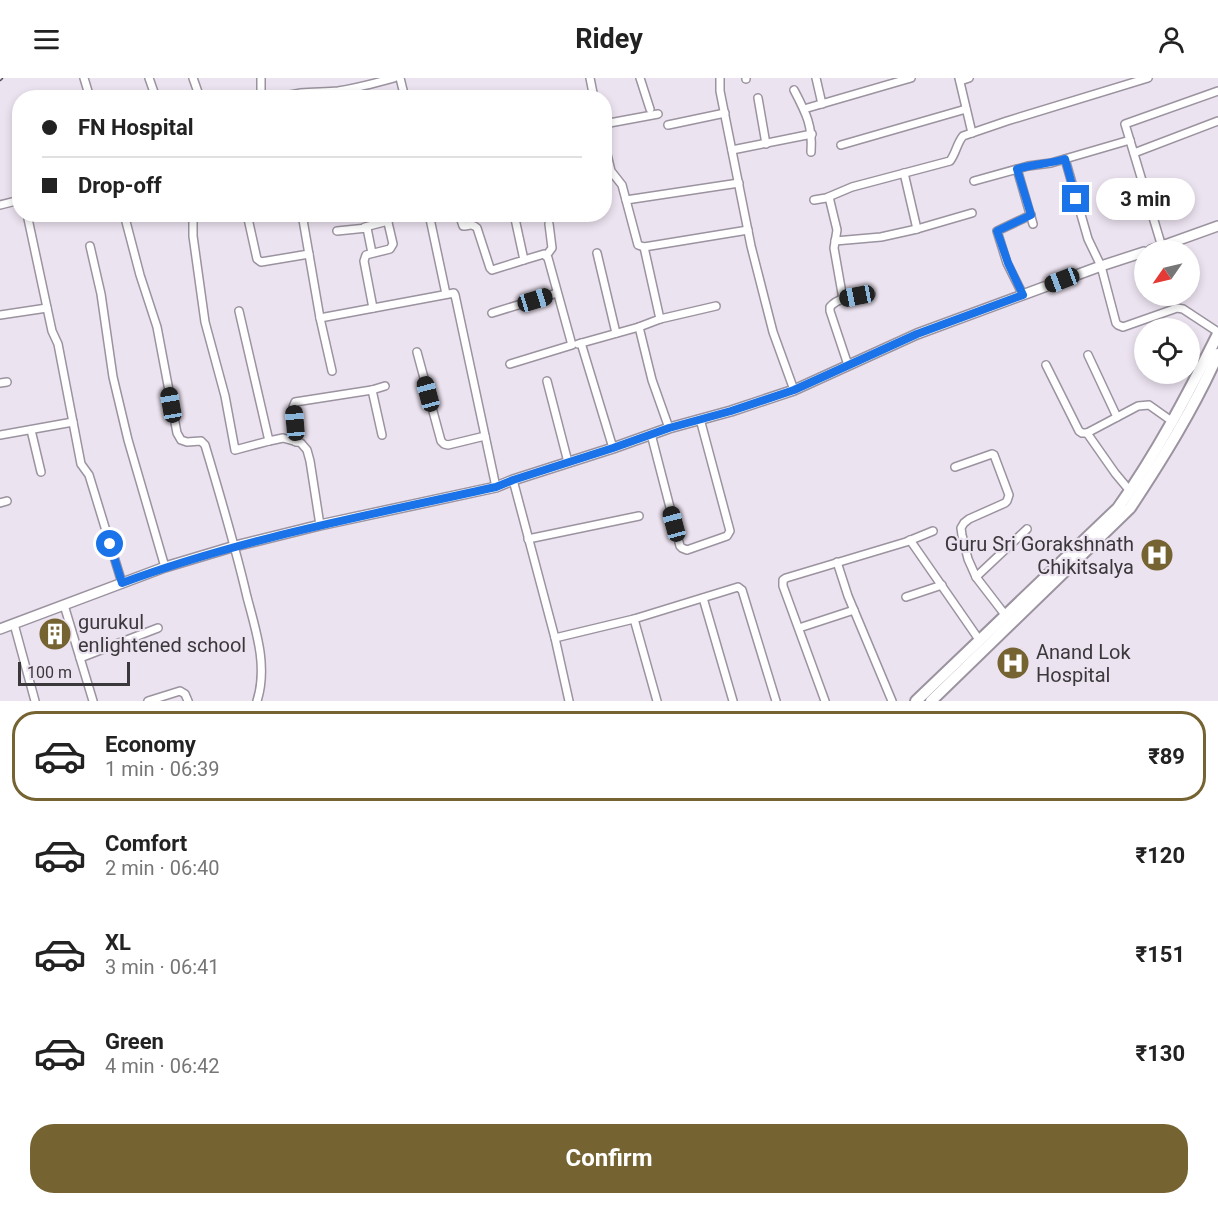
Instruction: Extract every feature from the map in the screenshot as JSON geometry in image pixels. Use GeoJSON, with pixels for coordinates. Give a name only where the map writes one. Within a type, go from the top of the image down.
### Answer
{"type":"FeatureCollection","features":[{"type":"Feature","properties":{"kind":"main road"},"geometry":{"type":"LineString","coordinates":[[916,701],[1118,508],[1140,477],[1173,422],[1218,333]]}},
{"type":"Feature","properties":{"kind":"main road"},"geometry":{"type":"LineString","coordinates":[[931,701],[1130,508],[1182,426],[1218,354]]}},
{"type":"Feature","properties":{"kind":"street"},"geometry":{"type":"LineString","coordinates":[[342,90],[394,78]]}},
{"type":"Feature","properties":{"kind":"street"},"geometry":{"type":"LineString","coordinates":[[640,78],[650,110]]}},
{"type":"Feature","properties":{"kind":"street"},"geometry":{"type":"LineString","coordinates":[[720,78],[720,91],[748,230],[773,332],[794,390]]}},
{"type":"Feature","properties":{"kind":"street"},"geometry":{"type":"LineString","coordinates":[[816,78],[822,104]]}},
{"type":"Feature","properties":{"kind":"street"},"geometry":{"type":"LineString","coordinates":[[804,109],[882,82],[911,78]]}},
{"type":"Feature","properties":{"kind":"street"},"geometry":{"type":"LineString","coordinates":[[969,78],[960,79],[972,133]]}},
{"type":"Feature","properties":{"kind":"street"},"geometry":{"type":"LineString","coordinates":[[814,200],[830,197],[852,187],[950,161],[955,156],[963,136],[1148,78]]}},
{"type":"Feature","properties":{"kind":"street"},"geometry":{"type":"LineString","coordinates":[[794,90],[804,109],[812,134],[811,152]]}},
{"type":"Feature","properties":{"kind":"street"},"geometry":{"type":"LineString","coordinates":[[1160,240],[1125,124],[1218,91]]}},
{"type":"Feature","properties":{"kind":"street"},"geometry":{"type":"LineString","coordinates":[[758,98],[766,144]]}},
{"type":"Feature","properties":{"kind":"street"},"geometry":{"type":"LineString","coordinates":[[841,145],[966,109]]}},
{"type":"Feature","properties":{"kind":"street"},"geometry":{"type":"LineString","coordinates":[[668,125],[725,113]]}},
{"type":"Feature","properties":{"kind":"street"},"geometry":{"type":"LineString","coordinates":[[612,123],[658,114]]}},
{"type":"Feature","properties":{"kind":"street"},"geometry":{"type":"LineString","coordinates":[[1134,153],[1218,121]]}},
{"type":"Feature","properties":{"kind":"street"},"geometry":{"type":"LineString","coordinates":[[732,150],[812,134]]}},
{"type":"Feature","properties":{"kind":"street"},"geometry":{"type":"LineString","coordinates":[[974,182],[1130,140]]}},
{"type":"Feature","properties":{"kind":"street"},"geometry":{"type":"LineString","coordinates":[[1065,159],[1088,239],[1101,266],[1116,323],[1123,327],[1177,308],[1183,309],[1218,333]]}},
{"type":"Feature","properties":{"kind":"street"},"geometry":{"type":"LineString","coordinates":[[1017,169],[1034,224]]}},
{"type":"Feature","properties":{"kind":"street"},"geometry":{"type":"LineString","coordinates":[[612,172],[622,184],[638,245],[644,247],[748,230]]}},
{"type":"Feature","properties":{"kind":"street"},"geometry":{"type":"LineString","coordinates":[[904,173],[917,229]]}},
{"type":"Feature","properties":{"kind":"street"},"geometry":{"type":"LineString","coordinates":[[626,200],[739,183]]}},
{"type":"Feature","properties":{"kind":"street"},"geometry":{"type":"LineString","coordinates":[[830,197],[837,230],[834,248],[843,299]]}},
{"type":"Feature","properties":{"kind":"street"},"geometry":{"type":"LineString","coordinates":[[835,241],[881,237],[972,213]]}},
{"type":"Feature","properties":{"kind":"street"},"geometry":{"type":"LineString","coordinates":[[1023,295],[1008,263],[997,231],[1031,215]]}},
{"type":"Feature","properties":{"kind":"street"},"geometry":{"type":"LineString","coordinates":[[29,222],[52,331],[58,344],[81,464],[90,475],[122,583]]}},
{"type":"Feature","properties":{"kind":"street"},"geometry":{"type":"LineString","coordinates":[[126,222],[157,327],[177,433],[181,440],[201,441],[205,445],[235,546],[261,655],[261,686],[257,701]]}},
{"type":"Feature","properties":{"kind":"street"},"geometry":{"type":"LineString","coordinates":[[193,222],[205,322],[225,396],[235,450],[283,438],[301,443],[307,450],[310,461],[320,525]]}},
{"type":"Feature","properties":{"kind":"street"},"geometry":{"type":"LineString","coordinates":[[249,222],[259,261],[309,254]]}},
{"type":"Feature","properties":{"kind":"street"},"geometry":{"type":"LineString","coordinates":[[303,222],[332,371]]}},
{"type":"Feature","properties":{"kind":"street"},"geometry":{"type":"LineString","coordinates":[[337,231],[365,227],[377,222]]}},
{"type":"Feature","properties":{"kind":"street"},"geometry":{"type":"LineString","coordinates":[[373,308],[364,261],[366,255],[392,247],[388,222]]}},
{"type":"Feature","properties":{"kind":"street"},"geometry":{"type":"LineString","coordinates":[[431,222],[446,294]]}},
{"type":"Feature","properties":{"kind":"street"},"geometry":{"type":"LineString","coordinates":[[462,222],[463,226],[475,225],[477,228],[491,269],[544,254],[546,256]]}},
{"type":"Feature","properties":{"kind":"street"},"geometry":{"type":"LineString","coordinates":[[516,222],[524,260]]}},
{"type":"Feature","properties":{"kind":"street"},"geometry":{"type":"LineString","coordinates":[[546,256],[552,248],[549,224]]}},
{"type":"Feature","properties":{"kind":"street"},"geometry":{"type":"LineString","coordinates":[[1181,240],[1218,226]]}},
{"type":"Feature","properties":{"kind":"street"},"geometry":{"type":"LineString","coordinates":[[365,227],[368,229],[372,253]]}},
{"type":"Feature","properties":{"kind":"street"},"geometry":{"type":"LineString","coordinates":[[90,246],[101,294],[112,377],[165,567]]}},
{"type":"Feature","properties":{"kind":"street"},"geometry":{"type":"LineString","coordinates":[[644,247],[660,319]]}},
{"type":"Feature","properties":{"kind":"street"},"geometry":{"type":"LineString","coordinates":[[597,253],[616,333]]}},
{"type":"Feature","properties":{"kind":"street"},"geometry":{"type":"LineString","coordinates":[[0,629],[165,567],[235,546],[496,487],[669,428],[731,411],[794,390],[917,334],[1134,255]]}},
{"type":"Feature","properties":{"kind":"street"},"geometry":{"type":"LineString","coordinates":[[546,256],[572,345]]}},
{"type":"Feature","properties":{"kind":"street"},"geometry":{"type":"LineString","coordinates":[[320,318],[454,293],[496,487]]}},
{"type":"Feature","properties":{"kind":"street"},"geometry":{"type":"LineString","coordinates":[[492,313],[557,293]]}},
{"type":"Feature","properties":{"kind":"street"},"geometry":{"type":"LineString","coordinates":[[848,365],[830,311],[832,304],[843,299],[871,294]]}},
{"type":"Feature","properties":{"kind":"street"},"geometry":{"type":"LineString","coordinates":[[510,364],[660,319],[716,306]]}},
{"type":"Feature","properties":{"kind":"street"},"geometry":{"type":"LineString","coordinates":[[0,315],[47,308]]}},
{"type":"Feature","properties":{"kind":"street"},"geometry":{"type":"LineString","coordinates":[[239,312],[269,441]]}},
{"type":"Feature","properties":{"kind":"street"},"geometry":{"type":"LineString","coordinates":[[639,327],[652,380],[669,428]]}},
{"type":"Feature","properties":{"kind":"street"},"geometry":{"type":"LineString","coordinates":[[581,343],[613,448]]}},
{"type":"Feature","properties":{"kind":"street"},"geometry":{"type":"LineString","coordinates":[[417,352],[441,441],[448,445],[485,436]]}},
{"type":"Feature","properties":{"kind":"street"},"geometry":{"type":"LineString","coordinates":[[1088,355],[1117,417]]}},
{"type":"Feature","properties":{"kind":"street"},"geometry":{"type":"LineString","coordinates":[[1046,364],[1082,433],[1087,433],[1137,406],[1149,405],[1173,422]]}},
{"type":"Feature","properties":{"kind":"street"},"geometry":{"type":"LineString","coordinates":[[547,381],[568,462]]}},
{"type":"Feature","properties":{"kind":"street"},"geometry":{"type":"LineString","coordinates":[[296,442],[293,407],[296,402],[385,386]]}},
{"type":"Feature","properties":{"kind":"street"},"geometry":{"type":"LineString","coordinates":[[372,390],[382,435]]}},
{"type":"Feature","properties":{"kind":"street"},"geometry":{"type":"LineString","coordinates":[[651,434],[680,546],[687,550],[727,536],[730,531],[700,419]]}},
{"type":"Feature","properties":{"kind":"street"},"geometry":{"type":"LineString","coordinates":[[0,435],[73,422]]}},
{"type":"Feature","properties":{"kind":"street"},"geometry":{"type":"LineString","coordinates":[[31,430],[41,472]]}},
{"type":"Feature","properties":{"kind":"street"},"geometry":{"type":"LineString","coordinates":[[1087,433],[1115,474],[1130,491]]}},
{"type":"Feature","properties":{"kind":"street"},"geometry":{"type":"LineString","coordinates":[[955,467],[994,455],[1009,495],[1005,503],[969,519],[961,528],[968,559],[976,577],[1006,616]]}},
{"type":"Feature","properties":{"kind":"street"},"geometry":{"type":"LineString","coordinates":[[513,480],[555,638],[569,701]]}},
{"type":"Feature","properties":{"kind":"street"},"geometry":{"type":"LineString","coordinates":[[528,539],[639,516]]}},
{"type":"Feature","properties":{"kind":"street"},"geometry":{"type":"LineString","coordinates":[[976,577],[1027,529]]}},
{"type":"Feature","properties":{"kind":"street"},"geometry":{"type":"LineString","coordinates":[[825,701],[783,586],[783,580],[933,531]]}},
{"type":"Feature","properties":{"kind":"street"},"geometry":{"type":"LineString","coordinates":[[910,540],[980,641]]}},
{"type":"Feature","properties":{"kind":"street"},"geometry":{"type":"LineString","coordinates":[[837,562],[854,610],[892,701]]}},
{"type":"Feature","properties":{"kind":"street"},"geometry":{"type":"LineString","coordinates":[[906,597],[942,585]]}},
{"type":"Feature","properties":{"kind":"street"},"geometry":{"type":"LineString","coordinates":[[555,638],[634,619],[736,586],[740,587],[776,701]]}},
{"type":"Feature","properties":{"kind":"street"},"geometry":{"type":"LineString","coordinates":[[703,598],[733,701]]}},
{"type":"Feature","properties":{"kind":"street"},"geometry":{"type":"LineString","coordinates":[[64,605],[93,701]]}},
{"type":"Feature","properties":{"kind":"street"},"geometry":{"type":"LineString","coordinates":[[799,628],[854,610]]}},
{"type":"Feature","properties":{"kind":"street"},"geometry":{"type":"LineString","coordinates":[[634,619],[657,701]]}},
{"type":"Feature","properties":{"kind":"street"},"geometry":{"type":"LineString","coordinates":[[14,624],[35,701]]}},
{"type":"Feature","properties":{"kind":"street"},"geometry":{"type":"LineString","coordinates":[[80,658],[158,628]]}},
{"type":"Feature","properties":{"kind":"street"},"geometry":{"type":"LineString","coordinates":[[148,701],[180,691],[185,694],[188,701]]}},
{"type":"Feature","properties":{"kind":"place","name":"Guru Sri Gorakshnath Chikitsalya"},"geometry":{"type":"Point","coordinates":[1157,555]}},
{"type":"Feature","properties":{"kind":"place","name":"gurukul enlightened school"},"geometry":{"type":"Point","coordinates":[55,634]}},
{"type":"Feature","properties":{"kind":"place","name":"Anand Lok Hospital"},"geometry":{"type":"Point","coordinates":[1013,663]}},
{"type":"Feature","properties":{"kind":"route"},"geometry":{"type":"LineString","coordinates":[[110,544],[122,583],[165,567],[235,546],[496,487],[669,428],[794,390],[917,334],[1023,295],[1008,263],[997,231],[1031,215],[1017,169],[1065,159],[1076,199]]}}]}
